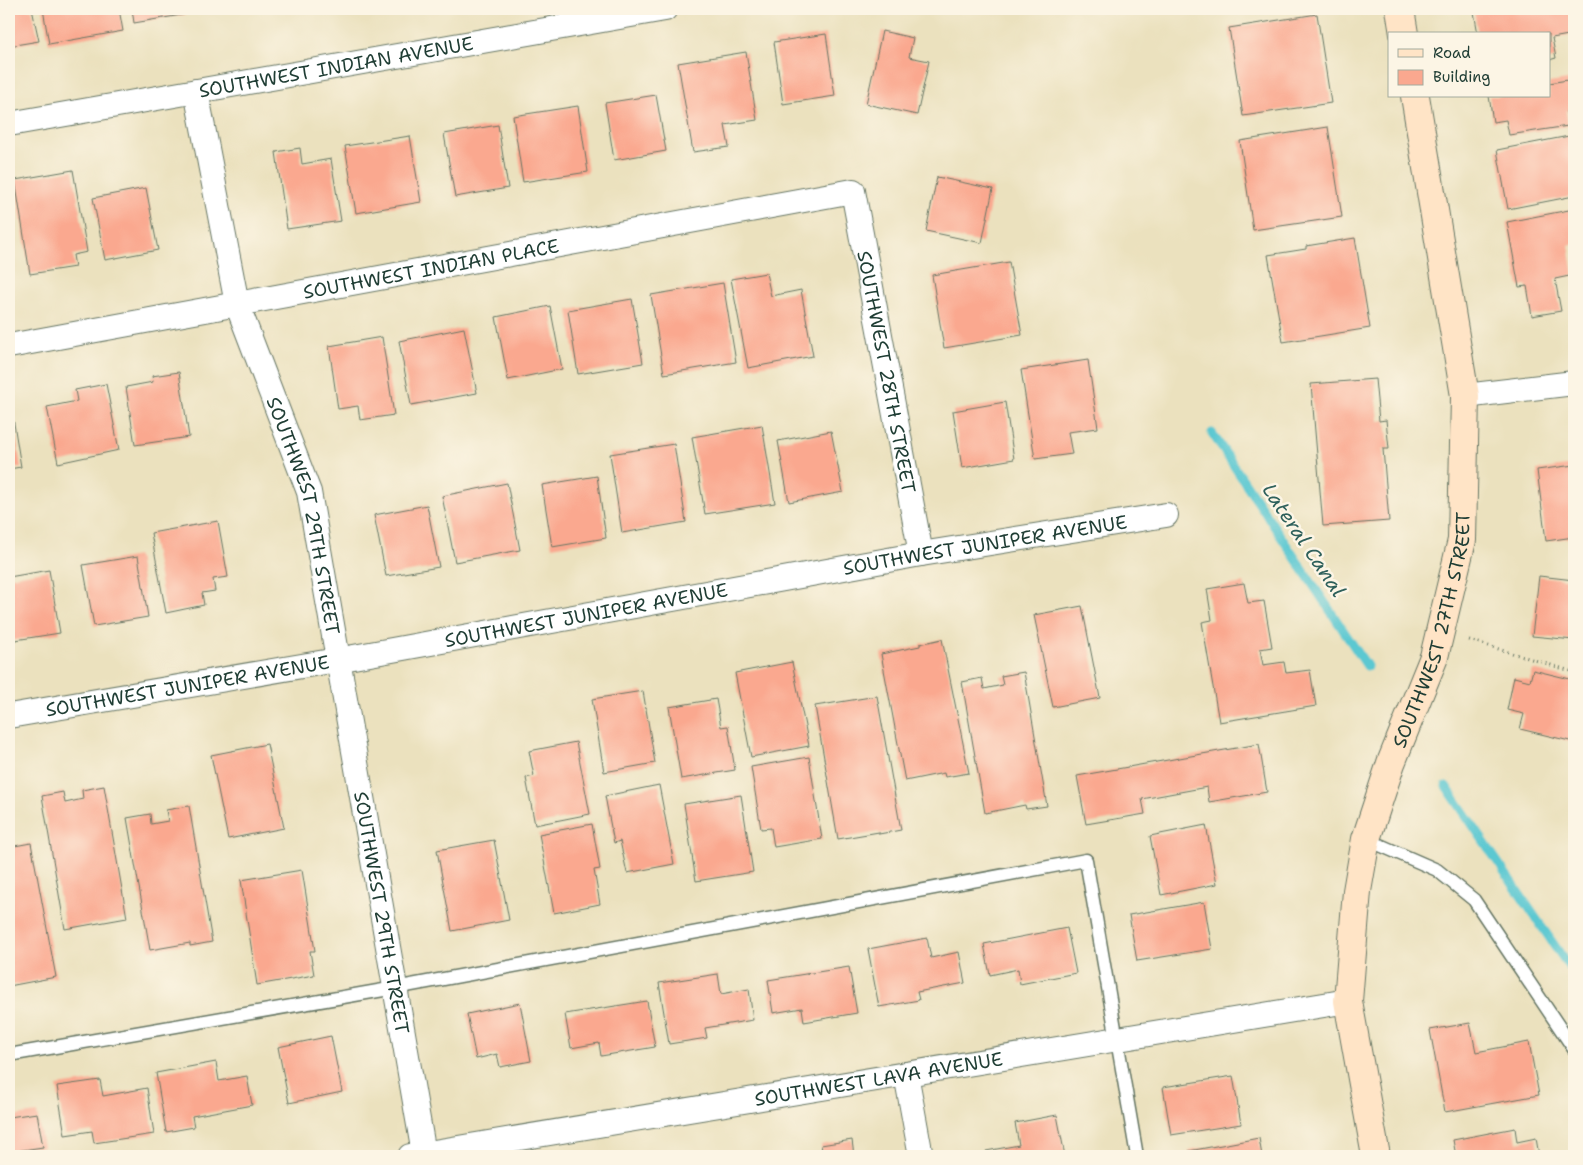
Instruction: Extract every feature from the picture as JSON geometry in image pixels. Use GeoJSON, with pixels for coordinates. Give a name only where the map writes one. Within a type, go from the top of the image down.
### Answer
{"type":"FeatureCollection","features":[{"type":"Feature","properties":{"kind":"main road"},"geometry":{"type":"LineString","coordinates":[[1400,9],[1404,32]]}},
{"type":"Feature","properties":{"kind":"main road","name":"SOUTHWEST 27TH STREET"},"geometry":{"type":"LineString","coordinates":[[1376,1156],[1348,1001],[1357,891],[1366,839],[1391,763],[1434,657],[1462,540],[1465,396],[1415,98]]}},
{"type":"Feature","properties":{"kind":"street","name":"SOUTHWEST INDIAN AVENUE"},"geometry":{"type":"LineString","coordinates":[[9,124],[665,9]]}},
{"type":"Feature","properties":{"kind":"street","name":"SOUTHWEST 29TH STREET"},"geometry":{"type":"LineString","coordinates":[[196,91],[236,304],[309,492],[395,988],[417,1155]]}},
{"type":"Feature","properties":{"kind":"street","name":"SOUTHWEST INDIAN PLACE"},"geometry":{"type":"LineString","coordinates":[[9,346],[854,191]]}},
{"type":"Feature","properties":{"kind":"street","name":"SOUTHWEST 28TH STREET"},"geometry":{"type":"LineString","coordinates":[[854,191],[921,554]]}},
{"type":"Feature","properties":{"kind":"street"},"geometry":{"type":"LineString","coordinates":[[1465,396],[1574,383]]}},
{"type":"Feature","properties":{"kind":"street","name":"SOUTHWEST JUNIPER AVENUE"},"geometry":{"type":"LineString","coordinates":[[9,716],[338,660],[921,554],[1166,515]]}},
{"type":"Feature","properties":{"kind":"street","name":"SOUTHWEST LAVA AVENUE"},"geometry":{"type":"LineString","coordinates":[[417,1155],[1348,1001]]}},
{"type":"Feature","properties":{"kind":"street"},"geometry":{"type":"LineString","coordinates":[[906,1074],[921,1156]]}},
{"type":"Feature","properties":{"kind":"lane"},"geometry":{"type":"LineString","coordinates":[[1366,839],[1437,870],[1474,900],[1574,1049]]}},
{"type":"Feature","properties":{"kind":"lane"},"geometry":{"type":"LineString","coordinates":[[9,1054],[395,988],[1086,860],[1137,1156]]}},
{"type":"Feature","properties":{"kind":"path"},"geometry":{"type":"LineString","coordinates":[[1440,632],[1574,672]]}},
{"type":"Feature","properties":{"kind":"building"},"geometry":{"type":"Polygon","coordinates":[[[9,9],[32,9],[39,41],[9,46],[9,9]]]}},
{"type":"Feature","properties":{"kind":"building"},"geometry":{"type":"Polygon","coordinates":[[[43,9],[119,9],[123,31],[49,44],[43,9]]]}},
{"type":"Feature","properties":{"kind":"building"},"geometry":{"type":"Polygon","coordinates":[[[132,9],[205,9],[205,11],[134,23],[132,9]]]}},
{"type":"Feature","properties":{"kind":"building"},"geometry":{"type":"Polygon","coordinates":[[[1494,9],[1574,9],[1574,34],[1552,38],[1556,58],[1550,60],[1550,32],[1478,32],[1474,12],[1494,9]]]}},
{"type":"Feature","properties":{"kind":"building"},"geometry":{"type":"Polygon","coordinates":[[[1317,14],[1331,103],[1243,116],[1229,28],[1317,14]]]}},
{"type":"Feature","properties":{"kind":"building"},"geometry":{"type":"Polygon","coordinates":[[[882,31],[913,38],[909,57],[929,61],[917,115],[866,104],[882,31]]]}},
{"type":"Feature","properties":{"kind":"building"},"geometry":{"type":"Polygon","coordinates":[[[826,34],[835,96],[783,104],[774,42],[826,34]]]}},
{"type":"Feature","properties":{"kind":"building"},"geometry":{"type":"Polygon","coordinates":[[[746,52],[757,120],[725,125],[729,147],[693,152],[678,63],[746,52]]]}},
{"type":"Feature","properties":{"kind":"building"},"geometry":{"type":"Polygon","coordinates":[[[1574,79],[1574,109],[1566,111],[1568,126],[1509,135],[1506,120],[1493,122],[1489,98],[1550,98],[1550,83],[1574,79]]]}},
{"type":"Feature","properties":{"kind":"building"},"geometry":{"type":"Polygon","coordinates":[[[656,95],[666,151],[614,160],[605,103],[656,95]]]}},
{"type":"Feature","properties":{"kind":"building"},"geometry":{"type":"Polygon","coordinates":[[[578,106],[588,172],[523,182],[513,116],[578,106]]]}},
{"type":"Feature","properties":{"kind":"building"},"geometry":{"type":"Polygon","coordinates":[[[498,125],[508,188],[455,197],[444,134],[498,125]]]}},
{"type":"Feature","properties":{"kind":"building"},"geometry":{"type":"Polygon","coordinates":[[[1328,127],[1342,217],[1253,230],[1240,141],[1328,127]]]}},
{"type":"Feature","properties":{"kind":"building"},"geometry":{"type":"Polygon","coordinates":[[[1574,135],[1574,196],[1508,209],[1497,150],[1574,135]]]}},
{"type":"Feature","properties":{"kind":"building"},"geometry":{"type":"Polygon","coordinates":[[[410,136],[421,202],[356,213],[345,146],[410,136]]]}},
{"type":"Feature","properties":{"kind":"building"},"geometry":{"type":"Polygon","coordinates":[[[300,148],[302,164],[331,159],[341,221],[287,229],[276,152],[300,148]]]}},
{"type":"Feature","properties":{"kind":"building"},"geometry":{"type":"Polygon","coordinates":[[[73,170],[87,252],[73,255],[75,267],[30,274],[15,180],[73,170]]]}},
{"type":"Feature","properties":{"kind":"building"},"geometry":{"type":"Polygon","coordinates":[[[937,177],[993,189],[982,243],[926,231],[937,177]]]}},
{"type":"Feature","properties":{"kind":"building"},"geometry":{"type":"Polygon","coordinates":[[[146,188],[158,250],[105,260],[93,198],[146,188]]]}},
{"type":"Feature","properties":{"kind":"building"},"geometry":{"type":"Polygon","coordinates":[[[1574,209],[1574,244],[1569,245],[1574,275],[1555,279],[1561,311],[1532,316],[1527,286],[1519,287],[1507,222],[1574,209]]]}},
{"type":"Feature","properties":{"kind":"building"},"geometry":{"type":"Polygon","coordinates":[[[1355,238],[1370,328],[1283,342],[1268,255],[1306,249],[1306,246],[1355,238]]]}},
{"type":"Feature","properties":{"kind":"building"},"geometry":{"type":"Polygon","coordinates":[[[1009,262],[1022,335],[944,348],[932,275],[1009,262]]]}},
{"type":"Feature","properties":{"kind":"building"},"geometry":{"type":"Polygon","coordinates":[[[766,273],[771,296],[801,290],[813,356],[748,368],[731,279],[766,273]]]}},
{"type":"Feature","properties":{"kind":"building"},"geometry":{"type":"Polygon","coordinates":[[[723,283],[736,362],[664,374],[651,295],[723,283]]]}},
{"type":"Feature","properties":{"kind":"building"},"geometry":{"type":"Polygon","coordinates":[[[632,299],[643,363],[578,374],[568,310],[632,299]]]}},
{"type":"Feature","properties":{"kind":"building"},"geometry":{"type":"Polygon","coordinates":[[[550,306],[562,369],[508,380],[496,317],[550,306]]]}},
{"type":"Feature","properties":{"kind":"building"},"geometry":{"type":"Polygon","coordinates":[[[464,328],[477,393],[411,405],[399,341],[464,328]]]}},
{"type":"Feature","properties":{"kind":"building"},"geometry":{"type":"Polygon","coordinates":[[[382,337],[394,415],[360,420],[358,406],[338,409],[329,346],[382,337]]]}},
{"type":"Feature","properties":{"kind":"building"},"geometry":{"type":"Polygon","coordinates":[[[1088,360],[1098,428],[1068,432],[1072,454],[1035,459],[1021,370],[1088,360]]]}},
{"type":"Feature","properties":{"kind":"building"},"geometry":{"type":"Polygon","coordinates":[[[179,372],[189,437],[135,445],[126,387],[153,382],[152,376],[179,372]]]}},
{"type":"Feature","properties":{"kind":"building"},"geometry":{"type":"Polygon","coordinates":[[[1375,379],[1379,421],[1386,420],[1389,449],[1383,449],[1389,521],[1323,526],[1311,384],[1375,379]]]}},
{"type":"Feature","properties":{"kind":"building"},"geometry":{"type":"Polygon","coordinates":[[[106,384],[119,450],[58,463],[47,407],[77,401],[75,390],[106,384]]]}},
{"type":"Feature","properties":{"kind":"building"},"geometry":{"type":"Polygon","coordinates":[[[1005,402],[1014,459],[962,468],[953,411],[1005,402]]]}},
{"type":"Feature","properties":{"kind":"building"},"geometry":{"type":"Polygon","coordinates":[[[9,405],[11,405],[21,467],[9,469],[9,405]]]}},
{"type":"Feature","properties":{"kind":"building"},"geometry":{"type":"Polygon","coordinates":[[[762,425],[775,503],[705,514],[692,437],[762,425]]]}},
{"type":"Feature","properties":{"kind":"building"},"geometry":{"type":"Polygon","coordinates":[[[831,431],[843,492],[789,502],[778,441],[831,431]]]}},
{"type":"Feature","properties":{"kind":"building"},"geometry":{"type":"Polygon","coordinates":[[[674,444],[686,522],[622,533],[610,454],[674,444]]]}},
{"type":"Feature","properties":{"kind":"building"},"geometry":{"type":"Polygon","coordinates":[[[1574,465],[1574,537],[1546,541],[1537,470],[1574,465]]]}},
{"type":"Feature","properties":{"kind":"building"},"geometry":{"type":"Polygon","coordinates":[[[597,476],[606,538],[552,547],[542,485],[597,476]]]}},
{"type":"Feature","properties":{"kind":"building"},"geometry":{"type":"Polygon","coordinates":[[[507,483],[520,550],[455,562],[442,496],[507,483]]]}},
{"type":"Feature","properties":{"kind":"building"},"geometry":{"type":"Polygon","coordinates":[[[427,505],[439,567],[386,576],[374,515],[427,505]]]}},
{"type":"Feature","properties":{"kind":"building"},"geometry":{"type":"Polygon","coordinates":[[[218,521],[228,577],[213,579],[215,591],[202,593],[204,605],[166,613],[151,533],[218,521]]]}},
{"type":"Feature","properties":{"kind":"building"},"geometry":{"type":"Polygon","coordinates":[[[138,556],[148,617],[94,626],[83,565],[138,556]]]}},
{"type":"Feature","properties":{"kind":"building"},"geometry":{"type":"Polygon","coordinates":[[[49,570],[60,633],[9,641],[9,577],[49,570]]]}},
{"type":"Feature","properties":{"kind":"building"},"geometry":{"type":"Polygon","coordinates":[[[1539,576],[1574,580],[1574,640],[1532,636],[1539,576]]]}},
{"type":"Feature","properties":{"kind":"building"},"geometry":{"type":"Polygon","coordinates":[[[1244,583],[1248,603],[1264,601],[1272,647],[1260,649],[1263,665],[1284,662],[1286,673],[1310,670],[1316,706],[1219,722],[1202,622],[1212,620],[1207,589],[1244,583]]]}},
{"type":"Feature","properties":{"kind":"building"},"geometry":{"type":"Polygon","coordinates":[[[1082,606],[1100,698],[1053,707],[1034,615],[1082,606]]]}},
{"type":"Feature","properties":{"kind":"building"},"geometry":{"type":"Polygon","coordinates":[[[942,639],[969,773],[945,777],[944,773],[905,781],[881,654],[920,646],[920,644],[942,639]]]}},
{"type":"Feature","properties":{"kind":"building"},"geometry":{"type":"Polygon","coordinates":[[[792,662],[809,746],[751,757],[735,673],[792,662]]]}},
{"type":"Feature","properties":{"kind":"building"},"geometry":{"type":"Polygon","coordinates":[[[1533,670],[1574,680],[1574,742],[1520,729],[1524,714],[1507,710],[1514,677],[1530,681],[1533,670]]]}},
{"type":"Feature","properties":{"kind":"building"},"geometry":{"type":"Polygon","coordinates":[[[1024,672],[1047,806],[1026,809],[1025,805],[985,813],[962,682],[982,678],[984,689],[1003,685],[1001,676],[1024,672]]]}},
{"type":"Feature","properties":{"kind":"building"},"geometry":{"type":"Polygon","coordinates":[[[643,691],[655,763],[604,772],[592,699],[643,691]]]}},
{"type":"Feature","properties":{"kind":"building"},"geometry":{"type":"Polygon","coordinates":[[[877,696],[901,830],[838,839],[815,706],[877,696]]]}},
{"type":"Feature","properties":{"kind":"building"},"geometry":{"type":"Polygon","coordinates":[[[716,699],[721,727],[728,726],[735,770],[681,779],[669,707],[716,699]]]}},
{"type":"Feature","properties":{"kind":"building"},"geometry":{"type":"Polygon","coordinates":[[[576,742],[590,814],[535,825],[526,778],[534,776],[529,751],[576,742]]]}},
{"type":"Feature","properties":{"kind":"building"},"geometry":{"type":"Polygon","coordinates":[[[267,744],[284,828],[228,839],[211,755],[267,744]]]}},
{"type":"Feature","properties":{"kind":"building"},"geometry":{"type":"Polygon","coordinates":[[[1259,744],[1267,792],[1209,802],[1207,787],[1142,799],[1145,814],[1086,824],[1077,776],[1259,744]]]}},
{"type":"Feature","properties":{"kind":"building"},"geometry":{"type":"Polygon","coordinates":[[[809,757],[822,839],[774,847],[771,828],[761,829],[751,767],[809,757]]]}},
{"type":"Feature","properties":{"kind":"building"},"geometry":{"type":"Polygon","coordinates":[[[659,785],[674,864],[627,873],[620,841],[614,843],[605,796],[659,785]]]}},
{"type":"Feature","properties":{"kind":"building"},"geometry":{"type":"Polygon","coordinates":[[[104,786],[127,918],[65,929],[42,796],[63,792],[65,803],[83,799],[82,790],[104,786]]]}},
{"type":"Feature","properties":{"kind":"building"},"geometry":{"type":"Polygon","coordinates":[[[741,795],[753,872],[696,881],[684,804],[741,795]]]}},
{"type":"Feature","properties":{"kind":"building"},"geometry":{"type":"Polygon","coordinates":[[[189,806],[212,942],[190,946],[190,943],[150,950],[127,818],[150,814],[151,824],[168,821],[166,810],[189,806]]]}},
{"type":"Feature","properties":{"kind":"building"},"geometry":{"type":"Polygon","coordinates":[[[592,824],[600,869],[594,870],[600,904],[554,913],[539,834],[592,824]]]}},
{"type":"Feature","properties":{"kind":"building"},"geometry":{"type":"Polygon","coordinates":[[[1206,825],[1217,884],[1161,895],[1150,836],[1206,825]]]}},
{"type":"Feature","properties":{"kind":"building"},"geometry":{"type":"Polygon","coordinates":[[[494,840],[509,920],[452,931],[437,850],[494,840]]]}},
{"type":"Feature","properties":{"kind":"building"},"geometry":{"type":"Polygon","coordinates":[[[31,843],[56,977],[9,986],[9,847],[31,843]]]}},
{"type":"Feature","properties":{"kind":"building"},"geometry":{"type":"Polygon","coordinates":[[[302,870],[315,951],[310,951],[314,975],[257,985],[241,880],[302,870]]]}},
{"type":"Feature","properties":{"kind":"building"},"geometry":{"type":"Polygon","coordinates":[[[1204,902],[1212,949],[1137,961],[1129,915],[1204,902]]]}},
{"type":"Feature","properties":{"kind":"building"},"geometry":{"type":"Polygon","coordinates":[[[1067,928],[1076,973],[1020,984],[1018,969],[990,975],[984,944],[1067,928]]]}},
{"type":"Feature","properties":{"kind":"building"},"geometry":{"type":"Polygon","coordinates":[[[927,938],[931,958],[959,952],[965,983],[917,992],[919,1000],[879,1007],[868,949],[927,938]]]}},
{"type":"Feature","properties":{"kind":"building"},"geometry":{"type":"Polygon","coordinates":[[[849,967],[857,1013],[804,1022],[802,1008],[773,1013],[768,980],[849,967]]]}},
{"type":"Feature","properties":{"kind":"building"},"geometry":{"type":"Polygon","coordinates":[[[718,974],[721,994],[749,989],[753,1020],[705,1028],[707,1038],[669,1044],[659,983],[718,974]]]}},
{"type":"Feature","properties":{"kind":"building"},"geometry":{"type":"Polygon","coordinates":[[[647,1001],[655,1047],[601,1056],[599,1043],[571,1048],[565,1014],[647,1001]]]}},
{"type":"Feature","properties":{"kind":"building"},"geometry":{"type":"Polygon","coordinates":[[[520,1003],[531,1061],[500,1067],[497,1054],[476,1059],[467,1014],[520,1003]]]}},
{"type":"Feature","properties":{"kind":"building"},"geometry":{"type":"Polygon","coordinates":[[[1470,1023],[1476,1052],[1529,1042],[1539,1095],[1445,1112],[1430,1030],[1470,1023]]]}},
{"type":"Feature","properties":{"kind":"building"},"geometry":{"type":"Polygon","coordinates":[[[331,1036],[342,1092],[289,1103],[278,1047],[331,1036]]]}},
{"type":"Feature","properties":{"kind":"building"},"geometry":{"type":"Polygon","coordinates":[[[216,1062],[219,1081],[247,1076],[252,1105],[192,1116],[194,1127],[166,1132],[156,1073],[216,1062]]]}},
{"type":"Feature","properties":{"kind":"building"},"geometry":{"type":"Polygon","coordinates":[[[1233,1076],[1241,1124],[1171,1135],[1163,1087],[1233,1076]]]}},
{"type":"Feature","properties":{"kind":"building"},"geometry":{"type":"Polygon","coordinates":[[[100,1080],[103,1096],[147,1088],[154,1134],[94,1143],[92,1131],[65,1135],[57,1086],[100,1080]]]}},
{"type":"Feature","properties":{"kind":"building"},"geometry":{"type":"Polygon","coordinates":[[[37,1113],[43,1147],[9,1152],[9,1117],[37,1113]]]}},
{"type":"Feature","properties":{"kind":"building"},"geometry":{"type":"Polygon","coordinates":[[[1057,1115],[1065,1156],[987,1156],[986,1151],[1019,1145],[1015,1123],[1057,1115]]]}},
{"type":"Feature","properties":{"kind":"building"},"geometry":{"type":"Polygon","coordinates":[[[1515,1128],[1517,1142],[1536,1138],[1539,1156],[1456,1156],[1453,1140],[1515,1128]]]}},
{"type":"Feature","properties":{"kind":"building"},"geometry":{"type":"Polygon","coordinates":[[[1259,1138],[1262,1156],[1190,1156],[1189,1151],[1259,1138]]]}},
{"type":"Feature","properties":{"kind":"building"},"geometry":{"type":"Polygon","coordinates":[[[852,1140],[854,1156],[823,1156],[821,1145],[852,1140]]]}},
{"type":"Feature","properties":{"kind":"waterway","name":"Lateral Canal"},"geometry":{"type":"LineString","coordinates":[[1212,433],[1367,666]]}},
{"type":"Feature","properties":{"kind":"waterway","name":"Lateral Canal"},"geometry":{"type":"LineString","coordinates":[[1446,786],[1574,974]]}}]}
